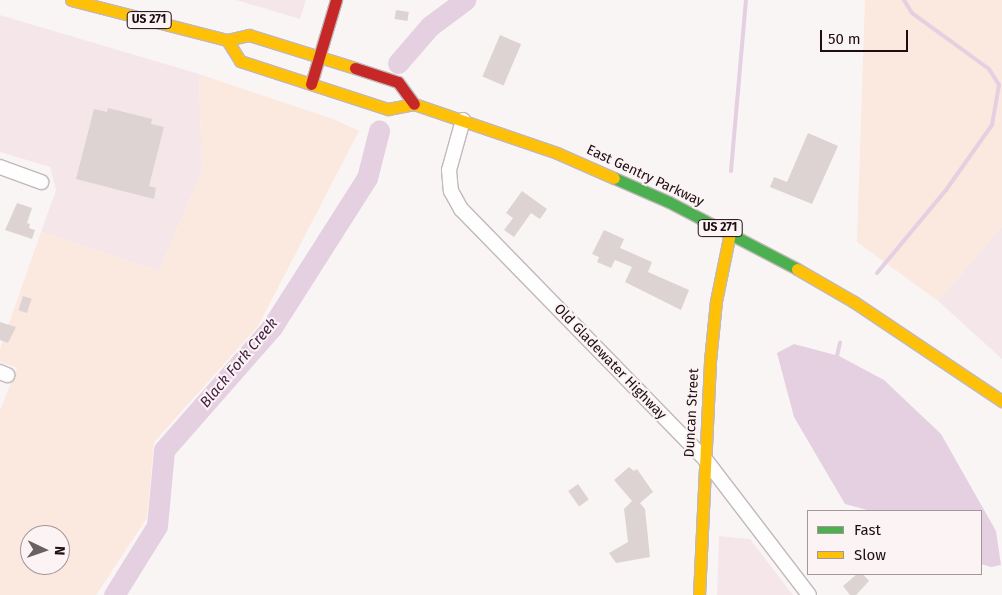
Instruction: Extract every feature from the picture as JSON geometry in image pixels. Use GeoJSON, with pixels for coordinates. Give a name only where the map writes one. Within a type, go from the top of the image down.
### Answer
{"type":"FeatureCollection","features":[{"type":"Feature","properties":{"kind":"main road","name":"US 271"},"geometry":{"type":"LineString","coordinates":[[71,0],[227,40],[249,35],[398,82],[414,104]]}},
{"type":"Feature","properties":{"kind":"main road"},"geometry":{"type":"LineString","coordinates":[[311,84],[336,0]]}},
{"type":"Feature","properties":{"kind":"main road","name":"East Gentry Parkway"},"geometry":{"type":"LineString","coordinates":[[227,40],[240,61],[388,109],[414,104],[462,120],[565,157],[730,233],[894,327],[1002,402]]}},
{"type":"Feature","properties":{"kind":"main road","name":"Duncan Street"},"geometry":{"type":"LineString","coordinates":[[698,595],[716,301],[730,233]]}},
{"type":"Feature","properties":{"kind":"street","name":"Old Gladewater Highway"},"geometry":{"type":"LineString","coordinates":[[462,120],[448,170],[452,191],[461,209],[705,458],[808,595]]}},
{"type":"Feature","properties":{"kind":"street"},"geometry":{"type":"LineString","coordinates":[[0,168],[40,182]]}},
{"type":"Feature","properties":{"kind":"shaded area"},"geometry":{"type":"Polygon","coordinates":[[[236,0],[306,0],[300,19],[236,0]]]}},
{"type":"Feature","properties":{"kind":"shaded area"},"geometry":{"type":"Polygon","coordinates":[[[865,0],[1002,0],[1002,226],[938,301],[857,242],[865,0]]]}},
{"type":"Feature","properties":{"kind":"shaded area"},"geometry":{"type":"Polygon","coordinates":[[[0,15],[199,74],[202,171],[159,271],[41,232],[56,190],[50,167],[0,152],[0,15]]]}},
{"type":"Feature","properties":{"kind":"shaded area"},"geometry":{"type":"Polygon","coordinates":[[[199,74],[333,119],[359,131],[258,326],[154,442],[147,518],[96,595],[0,595],[0,410],[17,368],[0,362],[0,349],[41,232],[159,271],[202,171],[199,74]]]}},
{"type":"Feature","properties":{"kind":"shaded area"},"geometry":{"type":"Polygon","coordinates":[[[1002,226],[1002,359],[938,301],[1002,226]]]}},
{"type":"Feature","properties":{"kind":"shaded area"},"geometry":{"type":"Polygon","coordinates":[[[794,344],[839,356],[884,380],[941,434],[996,531],[1001,565],[991,567],[982,564],[982,510],[867,510],[845,504],[794,417],[777,353],[794,344]]]}},
{"type":"Feature","properties":{"kind":"shaded area"},"geometry":{"type":"Polygon","coordinates":[[[719,536],[750,539],[793,595],[717,595],[719,536]]]}},
{"type":"Feature","properties":{"kind":"building"},"geometry":{"type":"Polygon","coordinates":[[[396,10],[409,12],[407,21],[395,19],[396,10]]]}},
{"type":"Feature","properties":{"kind":"building"},"geometry":{"type":"Polygon","coordinates":[[[500,35],[521,44],[504,85],[482,76],[500,35]]]}},
{"type":"Feature","properties":{"kind":"building"},"geometry":{"type":"Polygon","coordinates":[[[108,108],[152,119],[151,124],[164,127],[149,186],[156,188],[154,199],[76,179],[94,109],[107,112],[108,108]]]}},
{"type":"Feature","properties":{"kind":"building"},"geometry":{"type":"Polygon","coordinates":[[[808,133],[838,146],[812,204],[770,187],[774,177],[787,182],[808,133]]]}},
{"type":"Feature","properties":{"kind":"building"},"geometry":{"type":"Polygon","coordinates":[[[522,191],[547,209],[540,219],[531,213],[514,237],[504,230],[513,218],[506,213],[522,191]]]}},
{"type":"Feature","properties":{"kind":"building"},"geometry":{"type":"Polygon","coordinates":[[[17,203],[32,208],[27,223],[30,224],[29,228],[35,230],[32,239],[5,230],[17,203]]]}},
{"type":"Feature","properties":{"kind":"building"},"geometry":{"type":"Polygon","coordinates":[[[604,230],[624,239],[620,248],[652,262],[648,272],[689,290],[681,310],[625,282],[632,267],[615,260],[611,268],[597,262],[599,257],[592,254],[604,230]]]}},
{"type":"Feature","properties":{"kind":"building"},"geometry":{"type":"Polygon","coordinates":[[[23,296],[32,299],[27,313],[18,310],[23,296]]]}},
{"type":"Feature","properties":{"kind":"building"},"geometry":{"type":"Polygon","coordinates":[[[0,322],[16,327],[8,343],[0,340],[0,322]]]}},
{"type":"Feature","properties":{"kind":"building"},"geometry":{"type":"Polygon","coordinates":[[[629,467],[634,471],[637,469],[653,492],[640,503],[645,509],[650,557],[616,563],[609,553],[628,542],[624,509],[632,501],[614,480],[629,467]]]}},
{"type":"Feature","properties":{"kind":"building"},"geometry":{"type":"Polygon","coordinates":[[[578,484],[589,500],[579,506],[568,491],[578,484]]]}},
{"type":"Feature","properties":{"kind":"building"},"geometry":{"type":"Polygon","coordinates":[[[856,575],[864,575],[869,581],[856,595],[850,595],[843,586],[856,575]]]}},
{"type":"Feature","properties":{"kind":"waterway","name":"Black Fork Creek"},"geometry":{"type":"LineString","coordinates":[[398,63],[430,26],[465,0]]}},
{"type":"Feature","properties":{"kind":"waterway"},"geometry":{"type":"LineString","coordinates":[[731,171],[746,0]]}},
{"type":"Feature","properties":{"kind":"waterway"},"geometry":{"type":"LineString","coordinates":[[877,273],[946,190],[992,125],[999,85],[989,69],[912,13],[904,0]]}},
{"type":"Feature","properties":{"kind":"waterway","name":"Black Fork Creek"},"geometry":{"type":"LineString","coordinates":[[114,595],[157,526],[164,450],[272,327],[367,178],[379,131]]}},
{"type":"Feature","properties":{"kind":"waterway"},"geometry":{"type":"LineString","coordinates":[[836,360],[840,342]]}},
{"type":"Feature","properties":{"kind":"traffic: fast"},"geometry":{"type":"LineString","coordinates":[[614,178],[669,202],[797,269]]}},
{"type":"Feature","properties":{"kind":"traffic: slow"},"geometry":{"type":"LineString","coordinates":[[71,0],[227,40],[249,35],[355,68]]}},
{"type":"Feature","properties":{"kind":"traffic: slow"},"geometry":{"type":"LineString","coordinates":[[227,40],[240,61],[388,109],[414,104],[557,153],[614,178]]}},
{"type":"Feature","properties":{"kind":"traffic: slow"},"geometry":{"type":"LineString","coordinates":[[699,595],[710,361],[716,301],[730,233]]}},
{"type":"Feature","properties":{"kind":"traffic: slow"},"geometry":{"type":"LineString","coordinates":[[797,269],[854,302],[1002,401]]}},
{"type":"Feature","properties":{"kind":"traffic: jam"},"geometry":{"type":"LineString","coordinates":[[311,84],[336,0]]}},
{"type":"Feature","properties":{"kind":"traffic: jam"},"geometry":{"type":"LineString","coordinates":[[355,68],[398,82],[414,104]]}}]}
